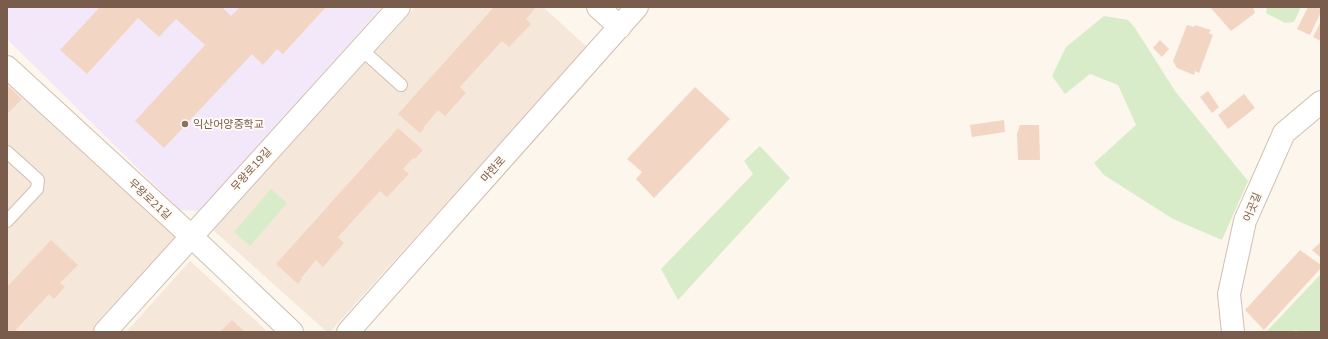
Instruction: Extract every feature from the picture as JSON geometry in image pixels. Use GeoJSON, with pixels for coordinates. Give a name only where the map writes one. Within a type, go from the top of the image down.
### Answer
{"type":"FeatureCollection","features":[{"type":"Feature","properties":{"kind":"street","name":"무왕로19길"},"geometry":{"type":"LineString","coordinates":[[105,332],[398,7]]}},
{"type":"Feature","properties":{"kind":"street"},"geometry":{"type":"LineString","coordinates":[[598,7],[620,27]]}},
{"type":"Feature","properties":{"kind":"street","name":"마한로"},"geometry":{"type":"LineString","coordinates":[[348,332],[638,7]]}},
{"type":"Feature","properties":{"kind":"street","name":"무왕로21길"},"geometry":{"type":"LineString","coordinates":[[7,67],[191,236],[292,332]]}},
{"type":"Feature","properties":{"kind":"street","name":"어곳길"},"geometry":{"type":"LineString","coordinates":[[1233,332],[1229,294],[1245,221],[1284,133],[1321,102]]}},
{"type":"Feature","properties":{"kind":"lane"},"geometry":{"type":"LineString","coordinates":[[361,49],[401,85]]}},
{"type":"Feature","properties":{"kind":"lane"},"geometry":{"type":"LineString","coordinates":[[7,152],[38,180],[37,189],[7,222]]}},
{"type":"Feature","properties":{"kind":"shaded area","name":"익산어양중학교"},"geometry":{"type":"Polygon","coordinates":[[[7,7],[382,7],[199,211],[180,210],[7,39],[7,7]]]}},
{"type":"Feature","properties":{"kind":"shaded area"},"geometry":{"type":"Polygon","coordinates":[[[415,7],[543,7],[587,47],[330,332],[327,332],[213,230],[415,7]]]}},
{"type":"Feature","properties":{"kind":"shaded area"},"geometry":{"type":"Polygon","coordinates":[[[7,78],[181,235],[93,332],[7,332],[7,78]]]}},
{"type":"Feature","properties":{"kind":"shaded area"},"geometry":{"type":"Polygon","coordinates":[[[190,261],[268,332],[126,332],[190,261]]]}},
{"type":"Feature","properties":{"kind":"green space"},"geometry":{"type":"Polygon","coordinates":[[[1267,7],[1301,7],[1294,22],[1285,23],[1266,13],[1267,7]]]}},
{"type":"Feature","properties":{"kind":"green space"},"geometry":{"type":"Polygon","coordinates":[[[1104,16],[1128,20],[1135,28],[1175,91],[1248,181],[1222,240],[1173,219],[1104,175],[1094,163],[1136,125],[1118,85],[1090,74],[1065,94],[1052,76],[1066,47],[1104,16]]]}},
{"type":"Feature","properties":{"kind":"green space"},"geometry":{"type":"Polygon","coordinates":[[[760,146],[790,178],[678,300],[661,269],[753,174],[744,161],[760,146]]]}},
{"type":"Feature","properties":{"kind":"green space"},"geometry":{"type":"Polygon","coordinates":[[[271,189],[287,203],[250,246],[234,232],[271,189]]]}},
{"type":"Feature","properties":{"kind":"green space"},"geometry":{"type":"Polygon","coordinates":[[[1321,274],[1321,332],[1299,332],[1296,330],[1291,332],[1266,332],[1321,274]]]}},
{"type":"Feature","properties":{"kind":"building"},"geometry":{"type":"Polygon","coordinates":[[[100,7],[222,7],[231,16],[240,7],[326,7],[283,54],[277,49],[263,65],[252,54],[164,148],[135,121],[205,45],[176,19],[159,37],[138,18],[87,74],[60,50],[100,7]]]}},
{"type":"Feature","properties":{"kind":"building"},"geometry":{"type":"Polygon","coordinates":[[[494,7],[536,7],[526,19],[531,24],[509,47],[502,41],[460,87],[466,93],[445,116],[438,110],[420,133],[398,114],[494,7]]]}},
{"type":"Feature","properties":{"kind":"building"},"geometry":{"type":"Polygon","coordinates":[[[1210,7],[1253,7],[1255,13],[1231,31],[1210,7]]]}},
{"type":"Feature","properties":{"kind":"building"},"geometry":{"type":"Polygon","coordinates":[[[1308,7],[1321,7],[1321,12],[1310,35],[1297,29],[1308,7]]]}},
{"type":"Feature","properties":{"kind":"building"},"geometry":{"type":"Polygon","coordinates":[[[1320,23],[1321,24],[1321,41],[1313,37],[1320,23]]]}},
{"type":"Feature","properties":{"kind":"building"},"geometry":{"type":"Polygon","coordinates":[[[1187,25],[1194,27],[1195,25],[1211,30],[1209,33],[1213,35],[1199,73],[1195,71],[1194,75],[1177,68],[1173,61],[1187,25]]]}},
{"type":"Feature","properties":{"kind":"building"},"geometry":{"type":"Polygon","coordinates":[[[1160,40],[1169,49],[1162,57],[1153,48],[1160,40]]]}},
{"type":"Feature","properties":{"kind":"building"},"geometry":{"type":"Polygon","coordinates":[[[7,85],[22,99],[7,114],[7,85]]]}},
{"type":"Feature","properties":{"kind":"building"},"geometry":{"type":"Polygon","coordinates":[[[695,87],[730,119],[654,198],[636,179],[642,172],[627,159],[695,87]]]}},
{"type":"Feature","properties":{"kind":"building"},"geometry":{"type":"Polygon","coordinates":[[[1208,91],[1219,107],[1212,113],[1200,97],[1208,91]]]}},
{"type":"Feature","properties":{"kind":"building"},"geometry":{"type":"Polygon","coordinates":[[[1244,94],[1255,108],[1228,129],[1218,115],[1244,94]]]}},
{"type":"Feature","properties":{"kind":"building"},"geometry":{"type":"Polygon","coordinates":[[[1004,120],[1005,132],[972,137],[970,125],[1004,120]]]}},
{"type":"Feature","properties":{"kind":"building"},"geometry":{"type":"Polygon","coordinates":[[[1020,125],[1039,125],[1040,160],[1018,160],[1017,134],[1020,125]]]}},
{"type":"Feature","properties":{"kind":"building"},"geometry":{"type":"Polygon","coordinates":[[[398,128],[423,150],[403,169],[409,174],[387,197],[380,191],[338,237],[344,243],[323,267],[316,260],[298,284],[276,264],[398,128]]]}},
{"type":"Feature","properties":{"kind":"building"},"geometry":{"type":"Polygon","coordinates":[[[51,240],[78,265],[60,283],[65,287],[54,299],[49,294],[14,332],[7,332],[7,287],[51,240]]]}},
{"type":"Feature","properties":{"kind":"building"},"geometry":{"type":"Polygon","coordinates":[[[1321,242],[1321,258],[1312,250],[1321,242]]]}},
{"type":"Feature","properties":{"kind":"building"},"geometry":{"type":"Polygon","coordinates":[[[1300,250],[1321,265],[1321,268],[1264,330],[1245,310],[1300,250]]]}},
{"type":"Feature","properties":{"kind":"building"},"geometry":{"type":"Polygon","coordinates":[[[232,320],[245,332],[220,332],[232,320]]]}},
{"type":"Feature","properties":{"kind":"place","name":"익산어양중학교"},"geometry":{"type":"Point","coordinates":[185,124]}}]}
